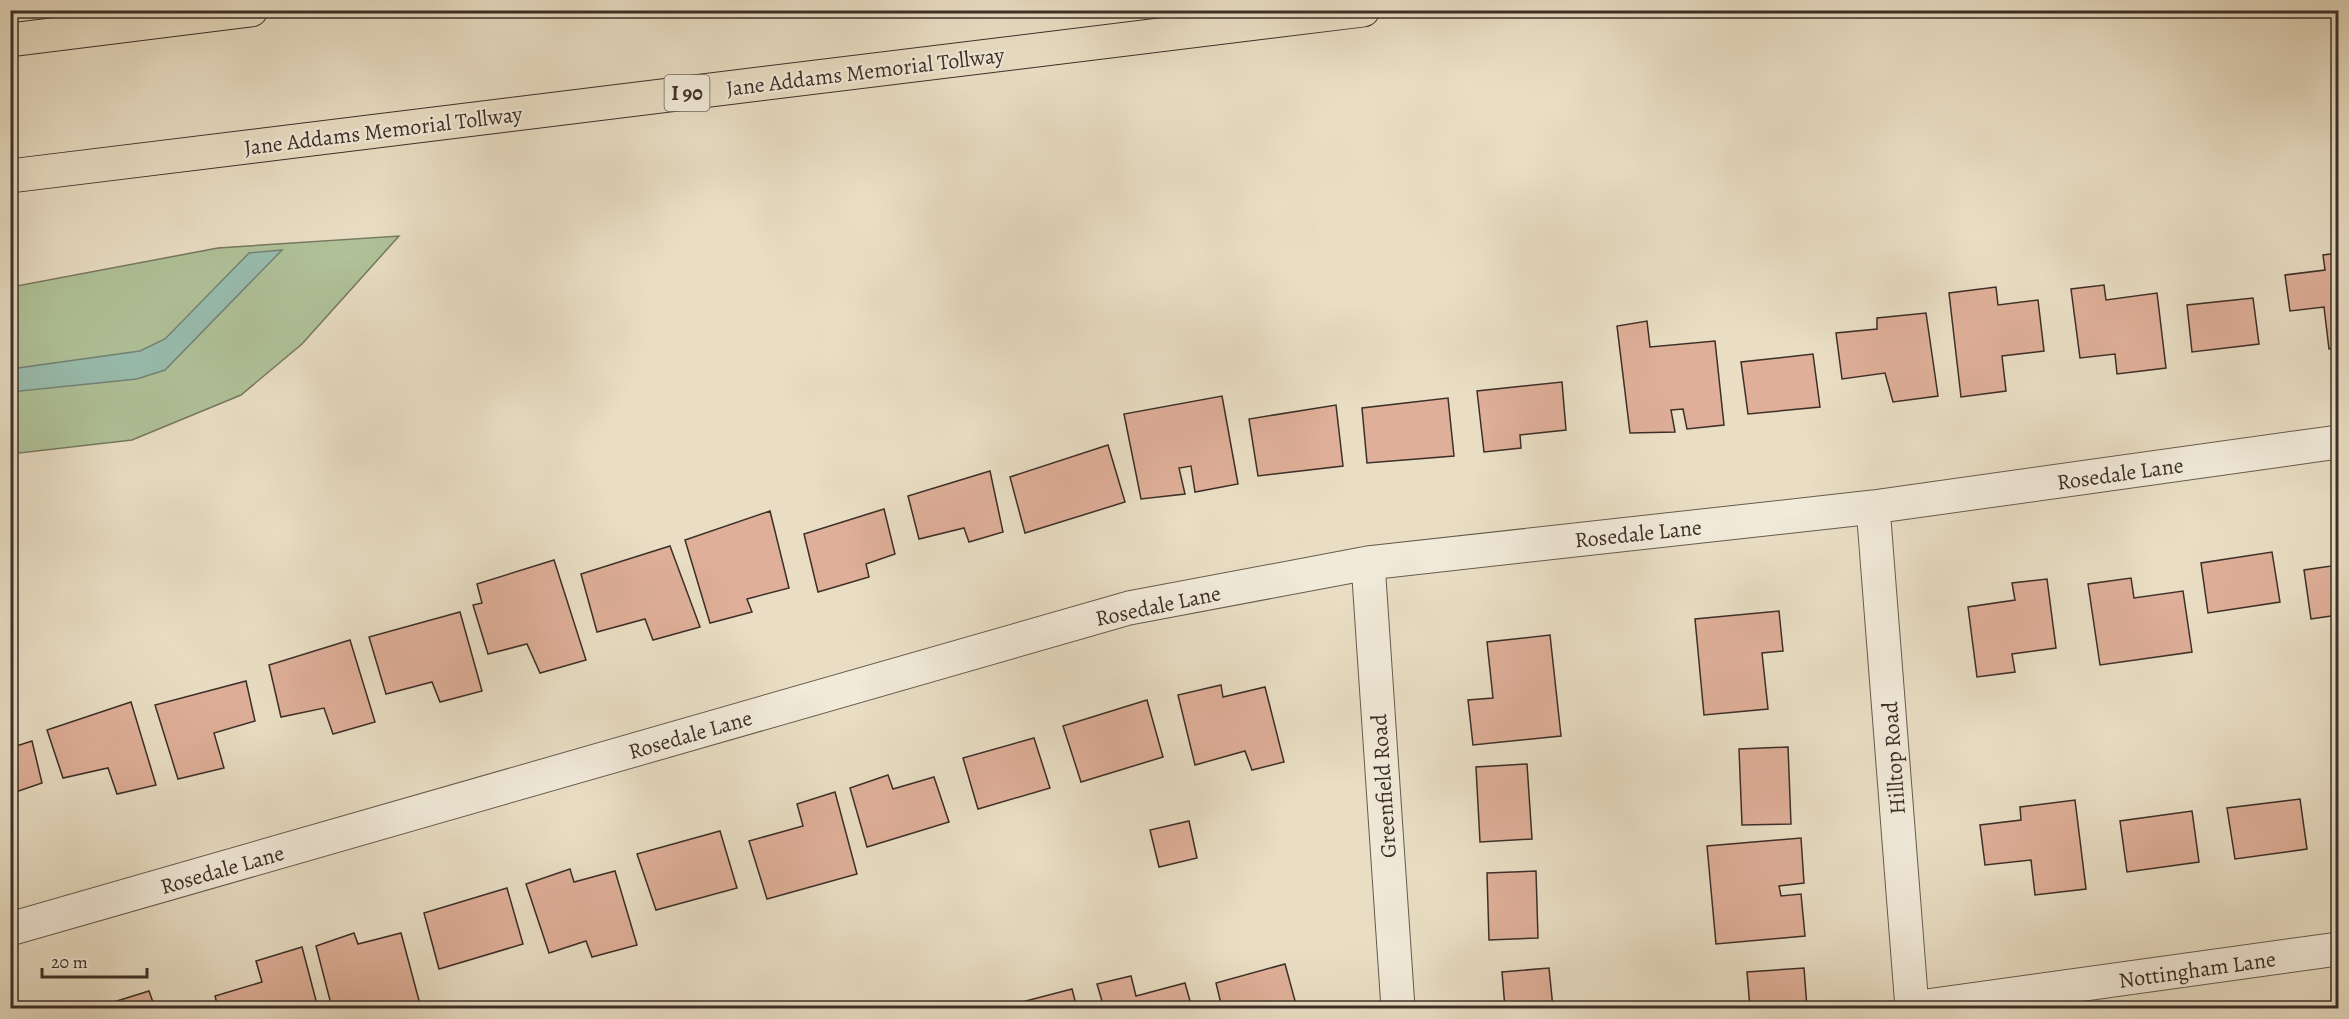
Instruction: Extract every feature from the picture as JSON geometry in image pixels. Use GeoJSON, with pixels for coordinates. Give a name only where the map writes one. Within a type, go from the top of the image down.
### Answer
{"type":"FeatureCollection","features":[{"type":"Feature","properties":{"kind":"highway"},"geometry":{"type":"LineString","coordinates":[[10,40],[252,10]]}},
{"type":"Feature","properties":{"kind":"highway","name":"Jane Addams Memorial Tollway"},"geometry":{"type":"LineString","coordinates":[[10,176],[1363,10]]}},
{"type":"Feature","properties":{"kind":"street","name":"Rosedale Lane"},"geometry":{"type":"LineString","coordinates":[[10,929],[1129,608],[1368,563],[1873,507],[2338,442]]}},
{"type":"Feature","properties":{"kind":"street","name":"Hilltop Road"},"geometry":{"type":"LineString","coordinates":[[1873,507],[1912,1008]]}},
{"type":"Feature","properties":{"kind":"street","name":"Greenfield Road"},"geometry":{"type":"LineString","coordinates":[[1368,563],[1398,1008]]}},
{"type":"Feature","properties":{"kind":"street","name":"Nottingham Lane"},"geometry":{"type":"LineString","coordinates":[[1912,1008],[2338,949]]}},
{"type":"Feature","properties":{"kind":"shaded area"},"geometry":{"type":"Polygon","coordinates":[[[399,236],[302,344],[241,395],[132,440],[11,454],[11,287],[218,248],[399,236]]]}},
{"type":"Feature","properties":{"kind":"shaded area"},"geometry":{"type":"Polygon","coordinates":[[[282,250],[165,370],[137,379],[11,392],[11,369],[140,351],[165,339],[249,253],[282,250]]]}},
{"type":"Feature","properties":{"kind":"building"},"geometry":{"type":"Polygon","coordinates":[[[2338,253],[2338,348],[2329,349],[2324,307],[2290,311],[2285,275],[2325,270],[2323,255],[2338,253]]]}},
{"type":"Feature","properties":{"kind":"building"},"geometry":{"type":"Polygon","coordinates":[[[2104,285],[2106,300],[2157,293],[2166,368],[2117,374],[2115,354],[2080,358],[2071,289],[2104,285]]]}},
{"type":"Feature","properties":{"kind":"building"},"geometry":{"type":"Polygon","coordinates":[[[1996,287],[1998,305],[2038,300],[2044,351],[2002,356],[2006,391],[1961,397],[1949,293],[1996,287]]]}},
{"type":"Feature","properties":{"kind":"building"},"geometry":{"type":"Polygon","coordinates":[[[2253,298],[2259,344],[2192,352],[2187,305],[2253,298]]]}},
{"type":"Feature","properties":{"kind":"building"},"geometry":{"type":"Polygon","coordinates":[[[1926,313],[1938,396],[1893,402],[1885,373],[1842,379],[1836,333],[1877,329],[1877,318],[1926,313]]]}},
{"type":"Feature","properties":{"kind":"building"},"geometry":{"type":"Polygon","coordinates":[[[1647,321],[1650,347],[1715,341],[1724,425],[1687,429],[1683,409],[1671,410],[1675,432],[1630,433],[1617,326],[1647,321]]]}},
{"type":"Feature","properties":{"kind":"building"},"geometry":{"type":"Polygon","coordinates":[[[1813,354],[1820,407],[1748,414],[1741,362],[1813,354]]]}},
{"type":"Feature","properties":{"kind":"building"},"geometry":{"type":"Polygon","coordinates":[[[1562,382],[1566,430],[1520,435],[1521,448],[1484,452],[1477,391],[1562,382]]]}},
{"type":"Feature","properties":{"kind":"building"},"geometry":{"type":"Polygon","coordinates":[[[1222,396],[1238,484],[1195,492],[1191,466],[1179,468],[1185,494],[1141,499],[1124,414],[1222,396]]]}},
{"type":"Feature","properties":{"kind":"building"},"geometry":{"type":"Polygon","coordinates":[[[1448,398],[1454,456],[1367,463],[1362,408],[1448,398]]]}},
{"type":"Feature","properties":{"kind":"building"},"geometry":{"type":"Polygon","coordinates":[[[1336,405],[1343,466],[1258,476],[1249,419],[1336,405]]]}},
{"type":"Feature","properties":{"kind":"building"},"geometry":{"type":"Polygon","coordinates":[[[1108,445],[1125,502],[1025,533],[1010,477],[1108,445]]]}},
{"type":"Feature","properties":{"kind":"building"},"geometry":{"type":"Polygon","coordinates":[[[990,471],[1003,532],[969,542],[964,528],[919,539],[908,496],[990,471]]]}},
{"type":"Feature","properties":{"kind":"building"},"geometry":{"type":"Polygon","coordinates":[[[884,509],[895,554],[866,564],[869,577],[818,592],[804,534],[884,509]]]}},
{"type":"Feature","properties":{"kind":"building"},"geometry":{"type":"Polygon","coordinates":[[[770,511],[789,588],[747,599],[752,612],[710,623],[685,540],[770,511]]]}},
{"type":"Feature","properties":{"kind":"building"},"geometry":{"type":"Polygon","coordinates":[[[670,546],[700,627],[653,640],[645,619],[597,632],[581,574],[670,546]]]}},
{"type":"Feature","properties":{"kind":"building"},"geometry":{"type":"Polygon","coordinates":[[[2272,552],[2280,602],[2208,613],[2201,563],[2272,552]]]}},
{"type":"Feature","properties":{"kind":"building"},"geometry":{"type":"Polygon","coordinates":[[[554,560],[586,660],[540,673],[527,644],[488,654],[473,605],[482,603],[477,584],[554,560]]]}},
{"type":"Feature","properties":{"kind":"building"},"geometry":{"type":"Polygon","coordinates":[[[2338,565],[2338,615],[2311,619],[2304,570],[2338,565]]]}},
{"type":"Feature","properties":{"kind":"building"},"geometry":{"type":"Polygon","coordinates":[[[2131,578],[2134,598],[2183,591],[2192,652],[2100,665],[2088,584],[2131,578]]]}},
{"type":"Feature","properties":{"kind":"building"},"geometry":{"type":"Polygon","coordinates":[[[2047,579],[2056,648],[2012,654],[2015,672],[1977,677],[1968,607],[2015,600],[2012,583],[2047,579]]]}},
{"type":"Feature","properties":{"kind":"building"},"geometry":{"type":"Polygon","coordinates":[[[1779,611],[1783,651],[1762,653],[1768,709],[1704,715],[1695,619],[1779,611]]]}},
{"type":"Feature","properties":{"kind":"building"},"geometry":{"type":"Polygon","coordinates":[[[460,612],[482,691],[440,702],[432,682],[386,694],[369,637],[460,612]]]}},
{"type":"Feature","properties":{"kind":"building"},"geometry":{"type":"Polygon","coordinates":[[[1550,635],[1561,736],[1473,745],[1468,700],[1493,698],[1487,642],[1550,635]]]}},
{"type":"Feature","properties":{"kind":"building"},"geometry":{"type":"Polygon","coordinates":[[[350,640],[375,722],[333,734],[324,708],[281,717],[269,665],[350,640]]]}},
{"type":"Feature","properties":{"kind":"building"},"geometry":{"type":"Polygon","coordinates":[[[246,681],[255,721],[214,733],[224,768],[178,779],[155,705],[246,681]]]}},
{"type":"Feature","properties":{"kind":"building"},"geometry":{"type":"Polygon","coordinates":[[[1221,685],[1223,697],[1265,687],[1284,762],[1252,770],[1245,751],[1195,765],[1178,695],[1221,685]]]}},
{"type":"Feature","properties":{"kind":"building"},"geometry":{"type":"Polygon","coordinates":[[[1147,700],[1163,757],[1081,782],[1063,726],[1147,700]]]}},
{"type":"Feature","properties":{"kind":"building"},"geometry":{"type":"Polygon","coordinates":[[[131,702],[156,785],[117,794],[108,768],[63,778],[47,730],[131,702]]]}},
{"type":"Feature","properties":{"kind":"building"},"geometry":{"type":"Polygon","coordinates":[[[1034,738],[1050,788],[978,809],[963,758],[1034,738]]]}},
{"type":"Feature","properties":{"kind":"building"},"geometry":{"type":"Polygon","coordinates":[[[32,741],[42,783],[10,794],[10,748],[32,741]]]}},
{"type":"Feature","properties":{"kind":"building"},"geometry":{"type":"Polygon","coordinates":[[[1788,747],[1791,824],[1742,825],[1739,749],[1788,747]]]}},
{"type":"Feature","properties":{"kind":"building"},"geometry":{"type":"Polygon","coordinates":[[[1527,764],[1532,839],[1480,842],[1476,767],[1527,764]]]}},
{"type":"Feature","properties":{"kind":"building"},"geometry":{"type":"Polygon","coordinates":[[[888,775],[893,789],[934,777],[949,822],[867,847],[850,788],[888,775]]]}},
{"type":"Feature","properties":{"kind":"building"},"geometry":{"type":"Polygon","coordinates":[[[835,792],[857,874],[767,899],[749,841],[803,826],[797,804],[835,792]]]}},
{"type":"Feature","properties":{"kind":"building"},"geometry":{"type":"Polygon","coordinates":[[[2300,799],[2307,849],[2235,859],[2227,808],[2300,799]]]}},
{"type":"Feature","properties":{"kind":"building"},"geometry":{"type":"Polygon","coordinates":[[[2075,800],[2086,889],[2035,895],[2031,860],[1985,865],[1980,825],[2021,820],[2020,807],[2075,800]]]}},
{"type":"Feature","properties":{"kind":"building"},"geometry":{"type":"Polygon","coordinates":[[[2192,811],[2199,862],[2127,872],[2120,821],[2192,811]]]}},
{"type":"Feature","properties":{"kind":"building"},"geometry":{"type":"Polygon","coordinates":[[[1189,821],[1197,858],[1159,867],[1150,830],[1189,821]]]}},
{"type":"Feature","properties":{"kind":"building"},"geometry":{"type":"Polygon","coordinates":[[[720,831],[737,888],[656,910],[637,854],[720,831]]]}},
{"type":"Feature","properties":{"kind":"building"},"geometry":{"type":"Polygon","coordinates":[[[1801,838],[1804,883],[1779,886],[1781,896],[1801,894],[1805,936],[1716,944],[1707,846],[1801,838]]]}},
{"type":"Feature","properties":{"kind":"building"},"geometry":{"type":"Polygon","coordinates":[[[570,869],[574,882],[615,871],[637,945],[592,957],[586,941],[549,953],[526,884],[570,869]]]}},
{"type":"Feature","properties":{"kind":"building"},"geometry":{"type":"Polygon","coordinates":[[[1536,871],[1538,938],[1489,940],[1487,873],[1536,871]]]}},
{"type":"Feature","properties":{"kind":"building"},"geometry":{"type":"Polygon","coordinates":[[[507,888],[523,944],[439,969],[424,913],[507,888]]]}},
{"type":"Feature","properties":{"kind":"building"},"geometry":{"type":"Polygon","coordinates":[[[354,933],[358,944],[401,933],[421,1008],[332,1008],[316,946],[354,933]]]}},
{"type":"Feature","properties":{"kind":"building"},"geometry":{"type":"Polygon","coordinates":[[[302,947],[318,1008],[218,1008],[215,996],[262,982],[256,961],[302,947]]]}},
{"type":"Feature","properties":{"kind":"building"},"geometry":{"type":"Polygon","coordinates":[[[1285,964],[1297,1008],[1222,1008],[1216,983],[1285,964]]]}},
{"type":"Feature","properties":{"kind":"building"},"geometry":{"type":"Polygon","coordinates":[[[1549,968],[1553,1008],[1505,1008],[1502,972],[1549,968]]]}},
{"type":"Feature","properties":{"kind":"building"},"geometry":{"type":"Polygon","coordinates":[[[1804,968],[1807,1008],[1750,1008],[1747,972],[1804,968]]]}},
{"type":"Feature","properties":{"kind":"building"},"geometry":{"type":"Polygon","coordinates":[[[1131,976],[1136,996],[1185,983],[1192,1008],[1104,1008],[1097,984],[1131,976]]]}},
{"type":"Feature","properties":{"kind":"building"},"geometry":{"type":"Polygon","coordinates":[[[1072,989],[1077,1008],[999,1008],[1072,989]]]}},
{"type":"Feature","properties":{"kind":"building"},"geometry":{"type":"Polygon","coordinates":[[[149,991],[155,1008],[102,1008],[101,1006],[149,991]]]}}]}
